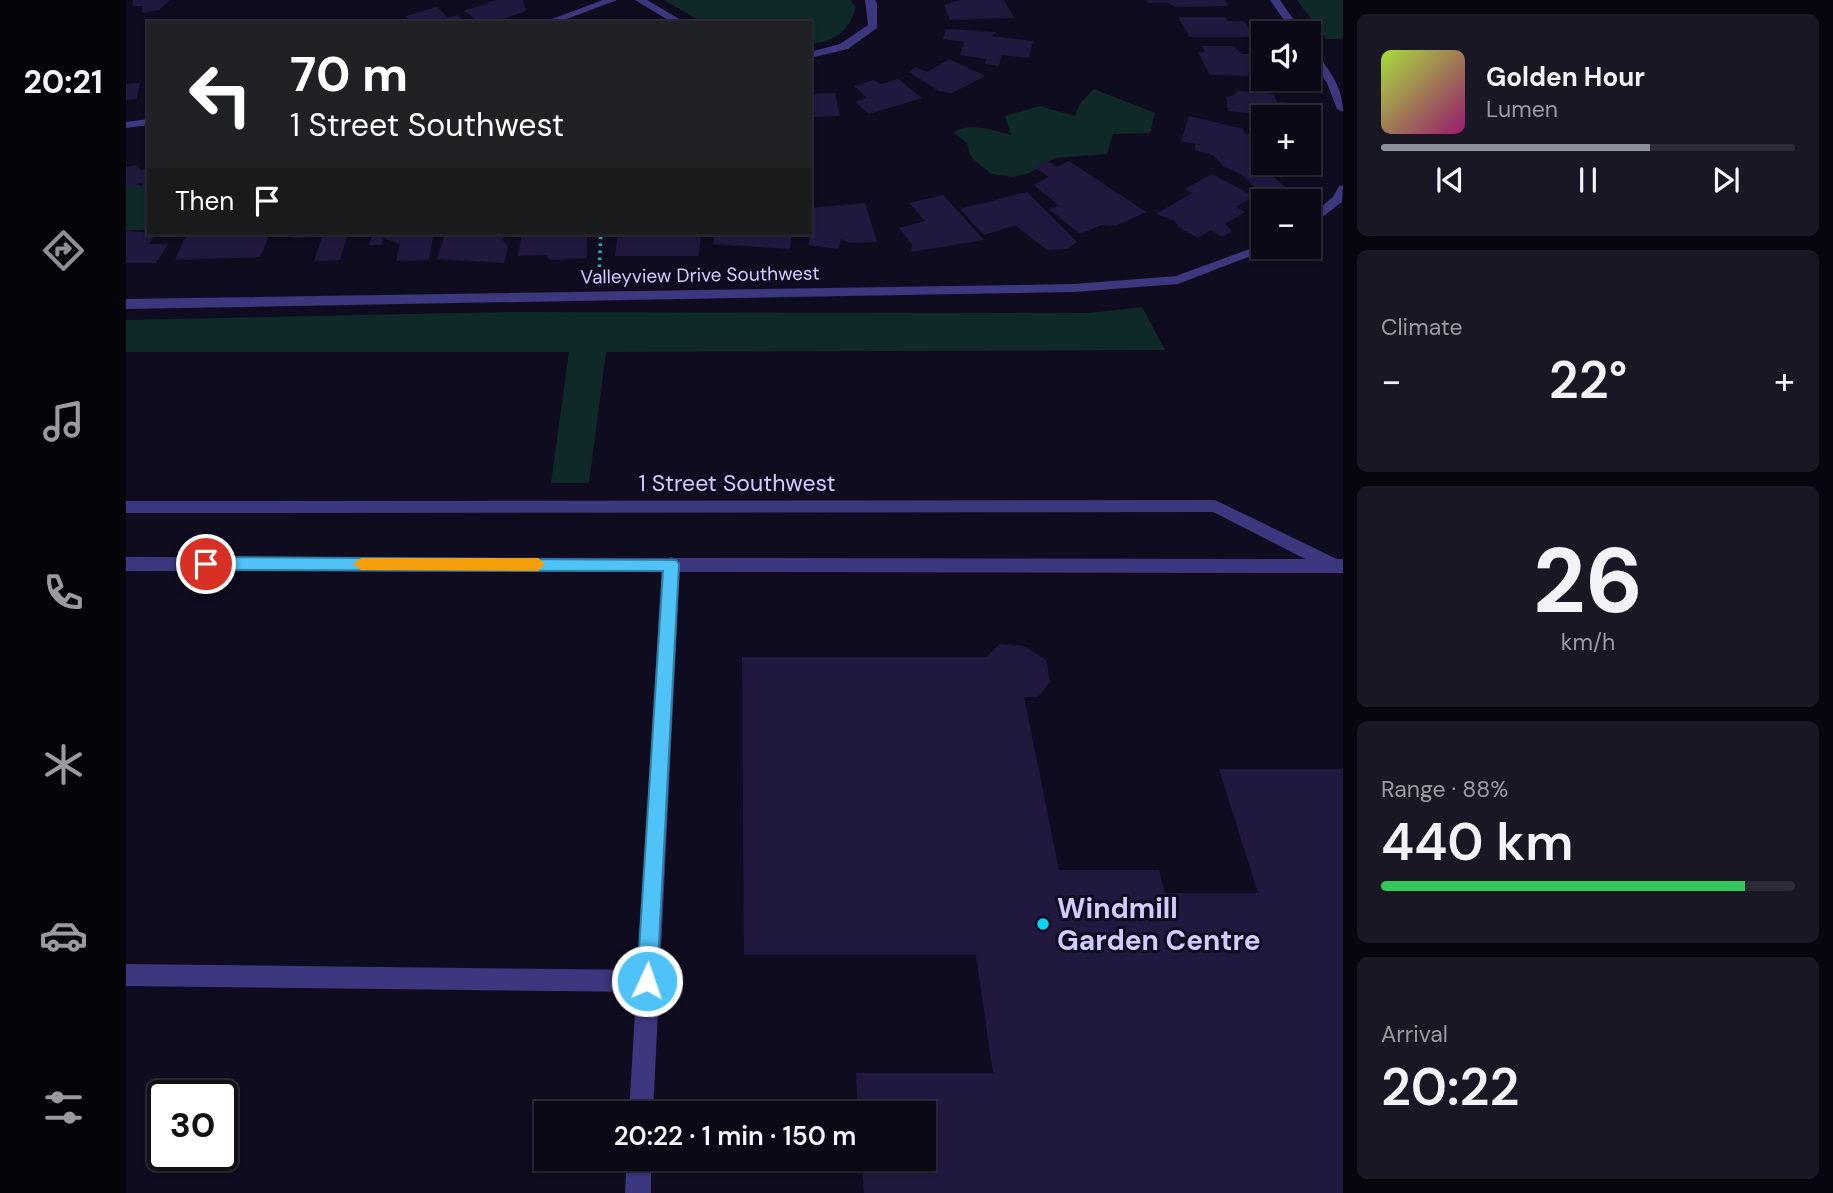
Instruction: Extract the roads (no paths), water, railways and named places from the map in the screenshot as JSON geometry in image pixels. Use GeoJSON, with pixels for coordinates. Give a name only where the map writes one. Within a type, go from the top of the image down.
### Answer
{"type":"FeatureCollection","features":[{"type":"Feature","properties":{"kind":"street"},"geometry":{"type":"LineString","coordinates":[[552,21],[612,0]]}},
{"type":"Feature","properties":{"kind":"street"},"geometry":{"type":"LineString","coordinates":[[640,0],[677,21]]}},
{"type":"Feature","properties":{"kind":"street"},"geometry":{"type":"LineString","coordinates":[[812,55],[821,55],[856,43],[873,26],[870,0]]}},
{"type":"Feature","properties":{"kind":"street"},"geometry":{"type":"LineString","coordinates":[[1275,0],[1290,21]]}},
{"type":"Feature","properties":{"kind":"street"},"geometry":{"type":"LineString","coordinates":[[1321,67],[1332,83],[1343,108]]}},
{"type":"Feature","properties":{"kind":"street"},"geometry":{"type":"LineString","coordinates":[[126,125],[147,122]]}},
{"type":"Feature","properties":{"kind":"street"},"geometry":{"type":"LineString","coordinates":[[1321,213],[1338,199],[1343,189]]}},
{"type":"Feature","properties":{"kind":"street","name":"Valleyview Drive Southwest"},"geometry":{"type":"LineString","coordinates":[[126,304],[1074,288],[1178,281],[1251,253]]}},
{"type":"Feature","properties":{"kind":"street","name":"1 Street Southwest"},"geometry":{"type":"LineString","coordinates":[[126,507],[1215,506],[1339,566]]}},
{"type":"Feature","properties":{"kind":"street","name":"1 Street Southwest"},"geometry":{"type":"LineString","coordinates":[[126,564],[1339,566]]}},
{"type":"Feature","properties":{"kind":"street"},"geometry":{"type":"LineString","coordinates":[[642,1101],[671,564]]}},
{"type":"Feature","properties":{"kind":"street"},"geometry":{"type":"LineString","coordinates":[[126,975],[647,981]]}},
{"type":"Feature","properties":{"kind":"street"},"geometry":{"type":"LineString","coordinates":[[638,1193],[639,1171]]}},
{"type":"Feature","properties":{"kind":"place","name":"Windmill Garden Centre"},"geometry":{"type":"Point","coordinates":[1043,924]}}]}
